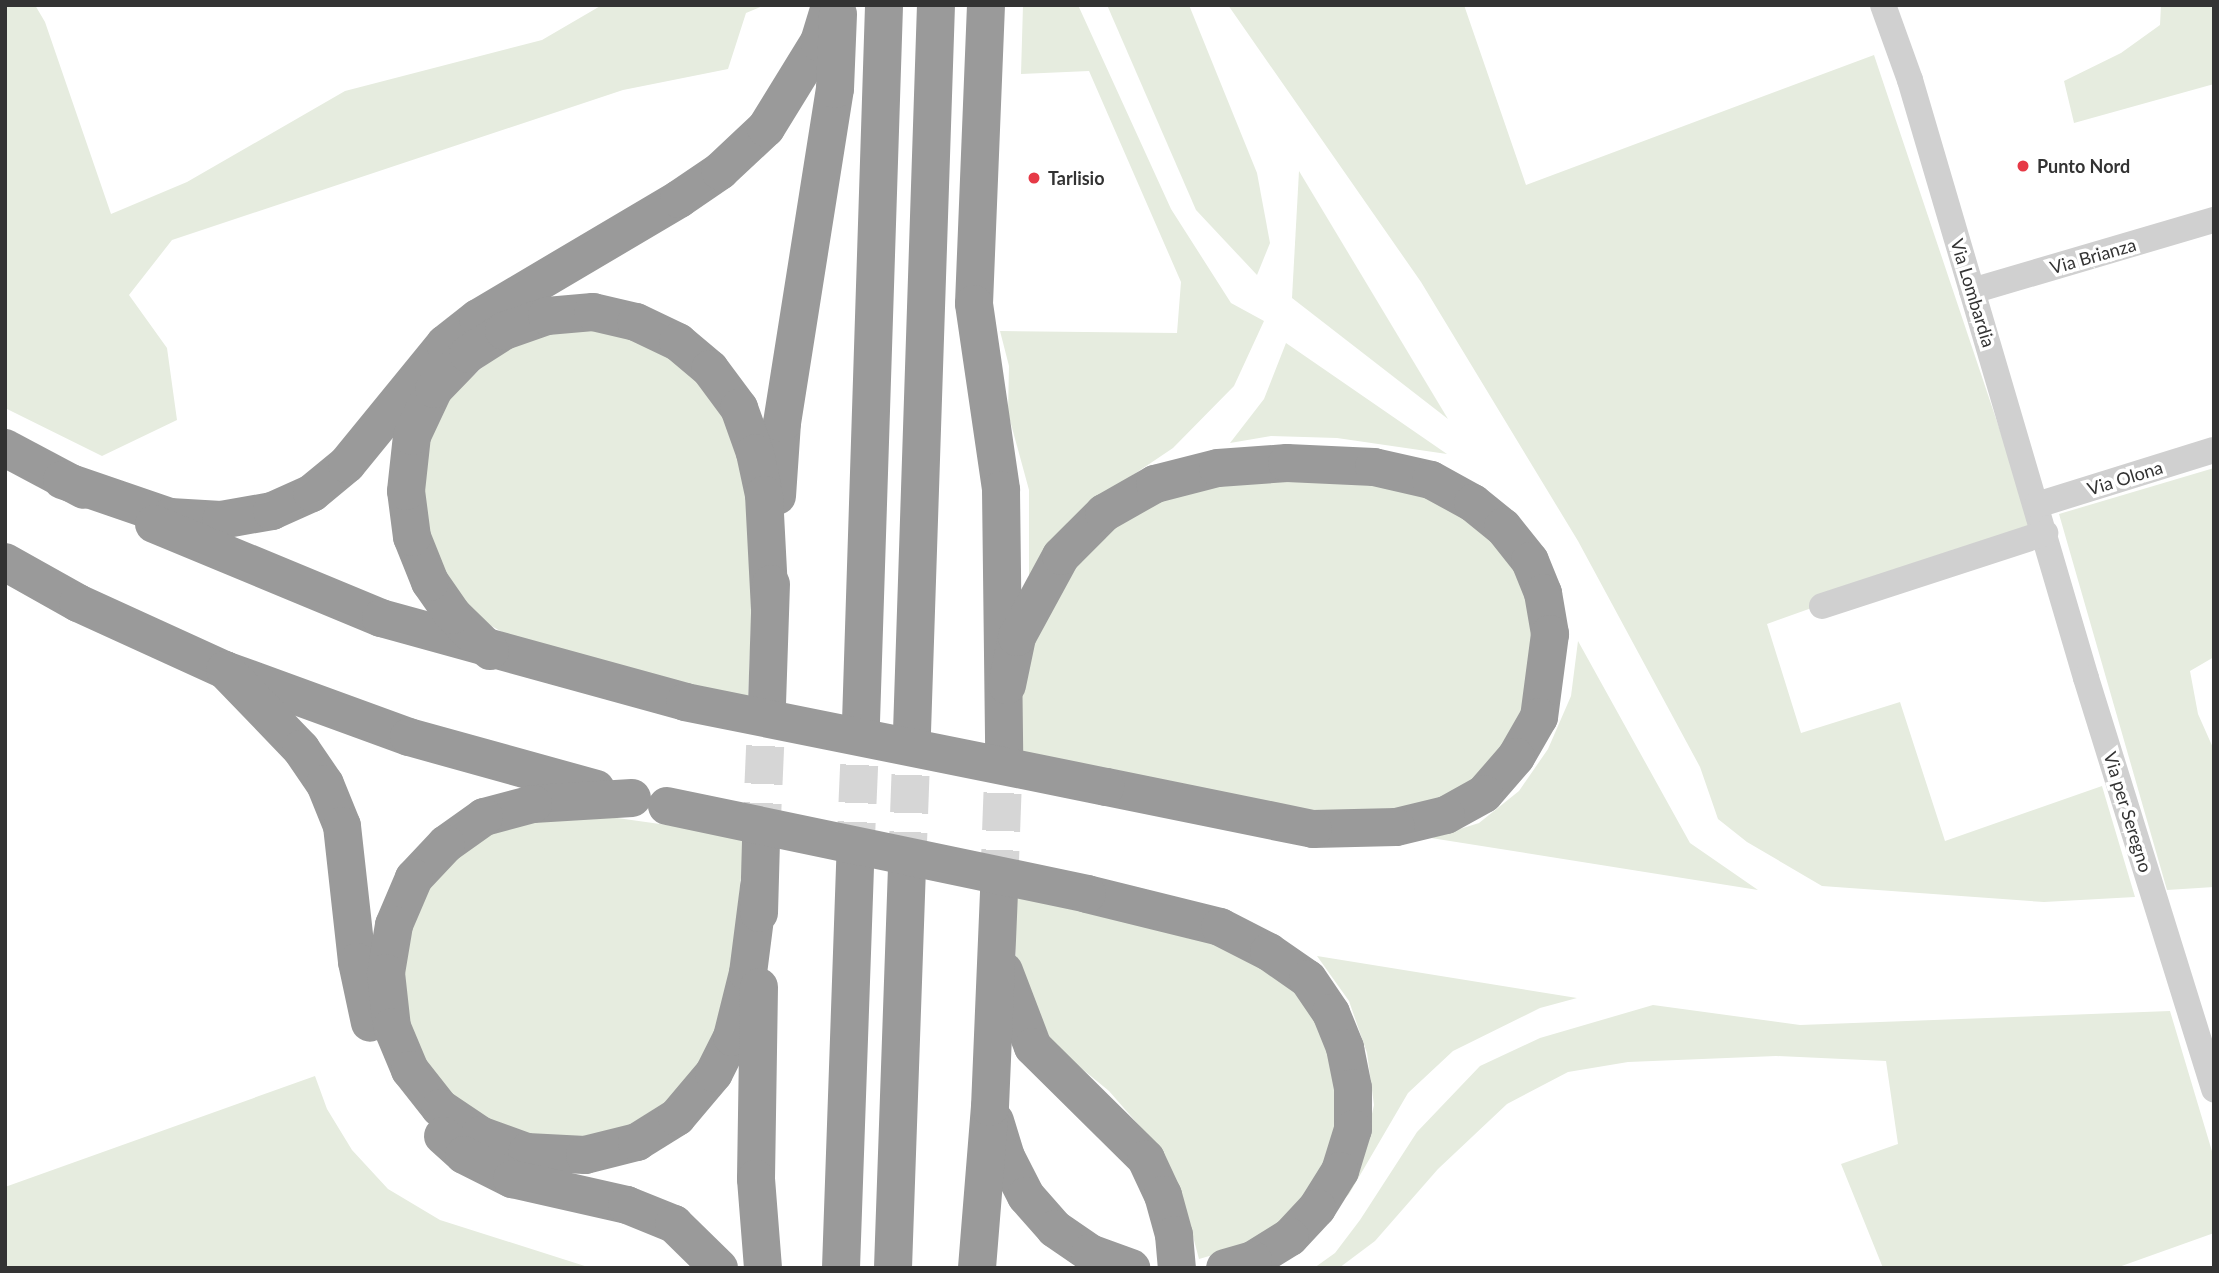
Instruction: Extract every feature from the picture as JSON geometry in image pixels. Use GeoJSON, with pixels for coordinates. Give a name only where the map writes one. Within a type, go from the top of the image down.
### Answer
{"type":"FeatureCollection","features":[{"type":"Feature","properties":{"kind":"highway"},"geometry":{"type":"LineString","coordinates":[[62,480],[170,517],[221,520],[272,511],[312,493],[347,464],[445,344],[478,318],[679,199],[766,128],[819,42],[830,5]]}},
{"type":"Feature","properties":{"kind":"highway"},"geometry":{"type":"LineString","coordinates":[[766,704],[782,423],[823,184],[835,89],[838,5]]}},
{"type":"Feature","properties":{"kind":"highway"},"geometry":{"type":"LineString","coordinates":[[861,722],[884,5]]}},
{"type":"Feature","properties":{"kind":"highway"},"geometry":{"type":"LineString","coordinates":[[912,732],[936,5]]}},
{"type":"Feature","properties":{"kind":"highway"},"geometry":{"type":"LineString","coordinates":[[986,5],[974,304],[1001,490],[1007,685],[1004,750]]}},
{"type":"Feature","properties":{"kind":"highway"},"geometry":{"type":"LineString","coordinates":[[490,652],[453,615],[430,582],[412,537],[406,491],[412,436],[433,389],[468,354],[504,331],[547,316],[593,312],[636,322],[678,342],[710,369],[738,408],[755,453],[764,495],[770,608]]}},
{"type":"Feature","properties":{"kind":"highway"},"geometry":{"type":"LineString","coordinates":[[5,448],[62,480],[193,543],[381,618],[490,652],[685,702],[1313,829],[1396,827],[1446,815],[1484,794],[1516,757],[1539,717],[1550,634],[1543,593],[1530,561],[1503,527],[1473,503],[1431,480],[1374,467],[1287,463],[1218,468],[1155,484],[1104,513],[1061,556],[1017,637],[1007,685]]}},
{"type":"Feature","properties":{"kind":"highway"},"geometry":{"type":"LineString","coordinates":[[5,562],[78,603],[225,670],[409,737],[650,802],[1087,894],[1220,927],[1269,952],[1308,979],[1331,1013],[1345,1048],[1353,1088],[1353,1129],[1340,1171],[1317,1208],[1290,1237],[1253,1260],[1225,1268]]}},
{"type":"Feature","properties":{"kind":"highway"},"geometry":{"type":"LineString","coordinates":[[225,670],[302,749],[325,784],[342,826],[357,962],[375,1046],[404,1095],[464,1155],[512,1179],[627,1205],[674,1224],[719,1268]]}},
{"type":"Feature","properties":{"kind":"highway"},"geometry":{"type":"LineString","coordinates":[[650,802],[533,804],[484,817],[446,844],[414,878],[394,925],[386,973],[390,1013],[410,1070],[440,1108],[480,1135],[527,1152],[585,1155],[637,1142],[677,1117],[714,1073],[732,1037],[748,973],[759,887]]}},
{"type":"Feature","properties":{"kind":"highway"},"geometry":{"type":"LineString","coordinates":[[761,841],[756,1179],[764,1268]]}},
{"type":"Feature","properties":{"kind":"highway"},"geometry":{"type":"LineString","coordinates":[[841,1268],[855,860]]}},
{"type":"Feature","properties":{"kind":"highway"},"geometry":{"type":"LineString","coordinates":[[893,1268],[907,870]]}},
{"type":"Feature","properties":{"kind":"highway"},"geometry":{"type":"LineString","coordinates":[[977,1268],[990,1107],[999,888]]}},
{"type":"Feature","properties":{"kind":"highway"},"geometry":{"type":"LineString","coordinates":[[997,949],[1033,1047],[1146,1160],[1163,1195],[1174,1235],[1177,1268]]}},
{"type":"Feature","properties":{"kind":"highway"},"geometry":{"type":"LineString","coordinates":[[990,1107],[1006,1157],[1026,1196],[1055,1229],[1090,1253],[1131,1268]]}},
{"type":"Feature","properties":{"kind":"street","name":"Via Lombardia"},"geometry":{"type":"LineString","coordinates":[[1883,5],[1910,80],[2037,505]]}},
{"type":"Feature","properties":{"kind":"street","name":"Via Lombardia"},"geometry":{"type":"LineString","coordinates":[[1902,5],[1910,80]]}},
{"type":"Feature","properties":{"kind":"street","name":"Via Brianza"},"geometry":{"type":"LineString","coordinates":[[1972,291],[2214,220]]}},
{"type":"Feature","properties":{"kind":"street","name":"Via Olona"},"geometry":{"type":"LineString","coordinates":[[2037,505],[2214,450]]}},
{"type":"Feature","properties":{"kind":"street","name":"Via per Seregno"},"geometry":{"type":"LineString","coordinates":[[2037,505],[2086,678],[2214,1090]]}},
{"type":"Feature","properties":{"kind":"street"},"geometry":{"type":"LineString","coordinates":[[1822,606],[2045,533]]}},
{"type":"Feature","properties":{"kind":"shaded area"},"geometry":{"type":"Polygon","coordinates":[[[5,5],[35,5],[45,22],[111,214],[187,182],[345,91],[542,40],[602,5],[765,5],[746,13],[728,69],[623,90],[172,240],[129,295],[167,348],[177,420],[102,456],[5,408],[5,5]]]}},
{"type":"Feature","properties":{"kind":"shaded area"},"geometry":{"type":"Polygon","coordinates":[[[1023,5],[1078,5],[1171,209],[1231,303],[1264,321],[1234,386],[1173,448],[1115,487],[1029,585],[1029,490],[1008,413],[1009,366],[1000,331],[1177,333],[1181,282],[1089,71],[1021,74],[1023,5]]]}},
{"type":"Feature","properties":{"kind":"shaded area"},"geometry":{"type":"Polygon","coordinates":[[[1107,5],[1189,5],[1257,173],[1270,243],[1257,275],[1196,210],[1107,5]]]}},
{"type":"Feature","properties":{"kind":"shaded area"},"geometry":{"type":"Polygon","coordinates":[[[1228,5],[1464,5],[1526,185],[1874,55],[2033,529],[1767,624],[1801,733],[1900,702],[1945,841],[2102,786],[2135,897],[2044,902],[1822,886],[1747,842],[1718,819],[1700,767],[1578,541],[1421,282],[1228,5]]]}},
{"type":"Feature","properties":{"kind":"shaded area"},"geometry":{"type":"Polygon","coordinates":[[[2161,5],[2214,5],[2214,84],[2074,123],[2064,81],[2121,53],[2160,25],[2161,5]]]}},
{"type":"Feature","properties":{"kind":"shaded area"},"geometry":{"type":"Polygon","coordinates":[[[1299,171],[1448,419],[1292,298],[1299,171]]]}},
{"type":"Feature","properties":{"kind":"shaded area"},"geometry":{"type":"Polygon","coordinates":[[[579,325],[651,339],[720,394],[755,525],[748,700],[527,646],[481,620],[461,602],[424,540],[418,473],[440,406],[510,342],[579,325]]]}},
{"type":"Feature","properties":{"kind":"shaded area"},"geometry":{"type":"Polygon","coordinates":[[[1286,343],[1447,454],[1337,438],[1271,436],[1230,443],[1264,399],[1286,343]]]}},
{"type":"Feature","properties":{"kind":"shaded area"},"geometry":{"type":"Polygon","coordinates":[[[2214,468],[2214,657],[2190,671],[2198,714],[2214,750],[2214,887],[2167,890],[2059,514],[2214,468]]]}},
{"type":"Feature","properties":{"kind":"shaded area"},"geometry":{"type":"Polygon","coordinates":[[[1286,475],[1429,488],[1512,550],[1542,649],[1509,747],[1470,783],[1423,806],[1371,813],[1300,810],[1018,753],[1023,677],[1051,597],[1115,522],[1160,497],[1286,475]]]}},
{"type":"Feature","properties":{"kind":"shaded area"},"geometry":{"type":"Polygon","coordinates":[[[1578,641],[1690,843],[1758,890],[1431,838],[1479,823],[1519,791],[1548,749],[1571,696],[1578,641]]]}},
{"type":"Feature","properties":{"kind":"shaded area"},"geometry":{"type":"Polygon","coordinates":[[[596,815],[745,836],[729,1001],[704,1063],[652,1117],[612,1134],[562,1140],[513,1132],[464,1107],[429,1073],[411,1039],[400,984],[404,939],[442,864],[519,817],[596,815]]]}},
{"type":"Feature","properties":{"kind":"shaded area"},"geometry":{"type":"Polygon","coordinates":[[[1013,893],[1216,934],[1310,998],[1342,1097],[1320,1182],[1258,1242],[1199,1259],[1182,1195],[1150,1138],[1109,1091],[1053,1045],[1016,961],[1013,893]]]}},
{"type":"Feature","properties":{"kind":"shaded area"},"geometry":{"type":"Polygon","coordinates":[[[1317,956],[1577,998],[1540,1008],[1453,1051],[1408,1093],[1349,1194],[1318,1226],[1363,1154],[1374,1105],[1367,1053],[1349,1001],[1317,956]]]}},
{"type":"Feature","properties":{"kind":"shaded area"},"geometry":{"type":"Polygon","coordinates":[[[1653,1005],[1800,1025],[2170,1011],[2214,1158],[2214,1233],[2116,1268],[1883,1268],[1841,1164],[1898,1144],[1886,1061],[1776,1056],[1628,1062],[1568,1072],[1507,1104],[1438,1169],[1375,1241],[1339,1268],[1314,1268],[1335,1253],[1360,1220],[1417,1132],[1480,1066],[1540,1038],[1653,1005]]]}},
{"type":"Feature","properties":{"kind":"shaded area"},"geometry":{"type":"Polygon","coordinates":[[[315,1076],[327,1109],[352,1150],[388,1189],[440,1220],[591,1268],[5,1268],[5,1187],[315,1076]]]}},
{"type":"Feature","properties":{"kind":"tunnel"},"geometry":{"type":"LineString","coordinates":[[761,841],[767,704]]}},
{"type":"Feature","properties":{"kind":"tunnel"},"geometry":{"type":"LineString","coordinates":[[855,860],[861,722]]}},
{"type":"Feature","properties":{"kind":"tunnel"},"geometry":{"type":"LineString","coordinates":[[907,870],[912,732]]}},
{"type":"Feature","properties":{"kind":"tunnel"},"geometry":{"type":"LineString","coordinates":[[999,888],[1004,750]]}},
{"type":"Feature","properties":{"kind":"place","name":"Punto Nord"},"geometry":{"type":"Point","coordinates":[2023,166]}},
{"type":"Feature","properties":{"kind":"place","name":"Tarlisio"},"geometry":{"type":"Point","coordinates":[1034,178]}}]}
